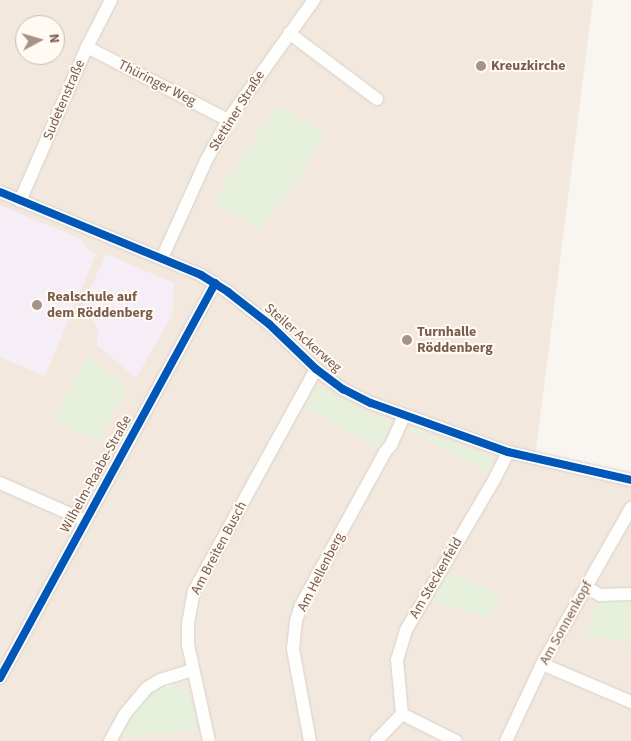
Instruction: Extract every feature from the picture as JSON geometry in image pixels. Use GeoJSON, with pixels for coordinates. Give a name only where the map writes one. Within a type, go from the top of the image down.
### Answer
{"type":"FeatureCollection","features":[{"type":"Feature","properties":{"kind":"street","name":"Sudetenstraße"},"geometry":{"type":"LineString","coordinates":[[20,201],[87,47],[111,0]]}},
{"type":"Feature","properties":{"kind":"street","name":"Stettiner Straße"},"geometry":{"type":"LineString","coordinates":[[162,258],[206,161],[228,120],[309,2]]}},
{"type":"Feature","properties":{"kind":"street"},"geometry":{"type":"LineString","coordinates":[[288,34],[377,99]]}},
{"type":"Feature","properties":{"kind":"street","name":"Thüringer Weg"},"geometry":{"type":"LineString","coordinates":[[87,47],[228,120]]}},
{"type":"Feature","properties":{"kind":"street","name":"Steiler Ackerweg"},"geometry":{"type":"LineString","coordinates":[[0,192],[162,258],[215,283],[269,324],[316,369],[370,404],[508,452],[631,480]]}},
{"type":"Feature","properties":{"kind":"street","name":"Wilhelm-Raabe-Straße"},"geometry":{"type":"LineString","coordinates":[[0,678],[84,520],[215,283]]}},
{"type":"Feature","properties":{"kind":"street","name":"Am Breiten Busch"},"geometry":{"type":"LineString","coordinates":[[209,741],[188,646],[188,624],[194,591],[316,369]]}},
{"type":"Feature","properties":{"kind":"street","name":"Am Hellenberg"},"geometry":{"type":"LineString","coordinates":[[310,741],[293,649],[296,621],[301,605],[384,452],[391,445],[404,416]]}},
{"type":"Feature","properties":{"kind":"street","name":"Am Steckenfeld"},"geometry":{"type":"LineString","coordinates":[[402,714],[398,660],[406,630],[495,478],[508,452]]}},
{"type":"Feature","properties":{"kind":"street"},"geometry":{"type":"LineString","coordinates":[[0,483],[84,520]]}},
{"type":"Feature","properties":{"kind":"street","name":"Am Sonnenkopf"},"geometry":{"type":"LineString","coordinates":[[506,741],[542,664],[631,508]]}},
{"type":"Feature","properties":{"kind":"street"},"geometry":{"type":"LineString","coordinates":[[586,587],[600,595],[631,594]]}},
{"type":"Feature","properties":{"kind":"street"},"geometry":{"type":"LineString","coordinates":[[542,664],[631,702]]}},
{"type":"Feature","properties":{"kind":"street"},"geometry":{"type":"LineString","coordinates":[[110,741],[125,714],[147,688],[160,680],[192,670]]}},
{"type":"Feature","properties":{"kind":"street"},"geometry":{"type":"LineString","coordinates":[[376,741],[402,714],[456,741]]}},
{"type":"Feature","properties":{"kind":"shaded area"},"geometry":{"type":"Polygon","coordinates":[[[0,0],[593,0],[535,458],[631,480],[631,741],[0,741],[0,0]],[[172,685],[158,686],[197,730],[172,685]]]}},
{"type":"Feature","properties":{"kind":"shaded area","name":"Realschule auf dem Röddenberg"},"geometry":{"type":"Polygon","coordinates":[[[0,205],[83,240],[86,248],[96,254],[45,376],[0,357],[0,205]]]}},
{"type":"Feature","properties":{"kind":"shaded area"},"geometry":{"type":"Polygon","coordinates":[[[106,254],[174,283],[172,316],[136,378],[97,345],[98,331],[92,319],[81,310],[106,254]]]}},
{"type":"Feature","properties":{"kind":"green space"},"geometry":{"type":"Polygon","coordinates":[[[276,106],[325,131],[304,170],[261,230],[212,202],[276,106]]]}},
{"type":"Feature","properties":{"kind":"green space"},"geometry":{"type":"Polygon","coordinates":[[[88,356],[127,387],[99,441],[52,421],[88,356]]]}},
{"type":"Feature","properties":{"kind":"green space"},"geometry":{"type":"Polygon","coordinates":[[[317,385],[391,424],[379,447],[305,408],[317,385]]]}},
{"type":"Feature","properties":{"kind":"green space"},"geometry":{"type":"Polygon","coordinates":[[[411,427],[492,457],[493,462],[488,472],[407,429],[411,427]]]}},
{"type":"Feature","properties":{"kind":"green space"},"geometry":{"type":"Polygon","coordinates":[[[447,572],[500,594],[489,618],[430,600],[447,572]]]}},
{"type":"Feature","properties":{"kind":"green space"},"geometry":{"type":"Polygon","coordinates":[[[631,599],[631,643],[584,635],[599,600],[631,599]]]}},
{"type":"Feature","properties":{"kind":"green space"},"geometry":{"type":"Polygon","coordinates":[[[164,684],[165,687],[178,686],[189,694],[197,730],[118,737],[130,716],[149,693],[164,684]]]}},
{"type":"Feature","properties":{"kind":"cycle path"},"geometry":{"type":"LineString","coordinates":[[0,192],[201,275],[228,292],[269,324],[316,369],[343,389],[371,403],[508,452],[631,480]]}},
{"type":"Feature","properties":{"kind":"cycle path"},"geometry":{"type":"LineString","coordinates":[[0,678],[215,283]]}},
{"type":"Feature","properties":{"kind":"place","name":"Kreuzkirche"},"geometry":{"type":"Point","coordinates":[481,66]}},
{"type":"Feature","properties":{"kind":"place","name":"Realschule auf dem Röddenberg"},"geometry":{"type":"Point","coordinates":[37,305]}},
{"type":"Feature","properties":{"kind":"place","name":"Turnhalle Röddenberg"},"geometry":{"type":"Point","coordinates":[407,340]}}]}
